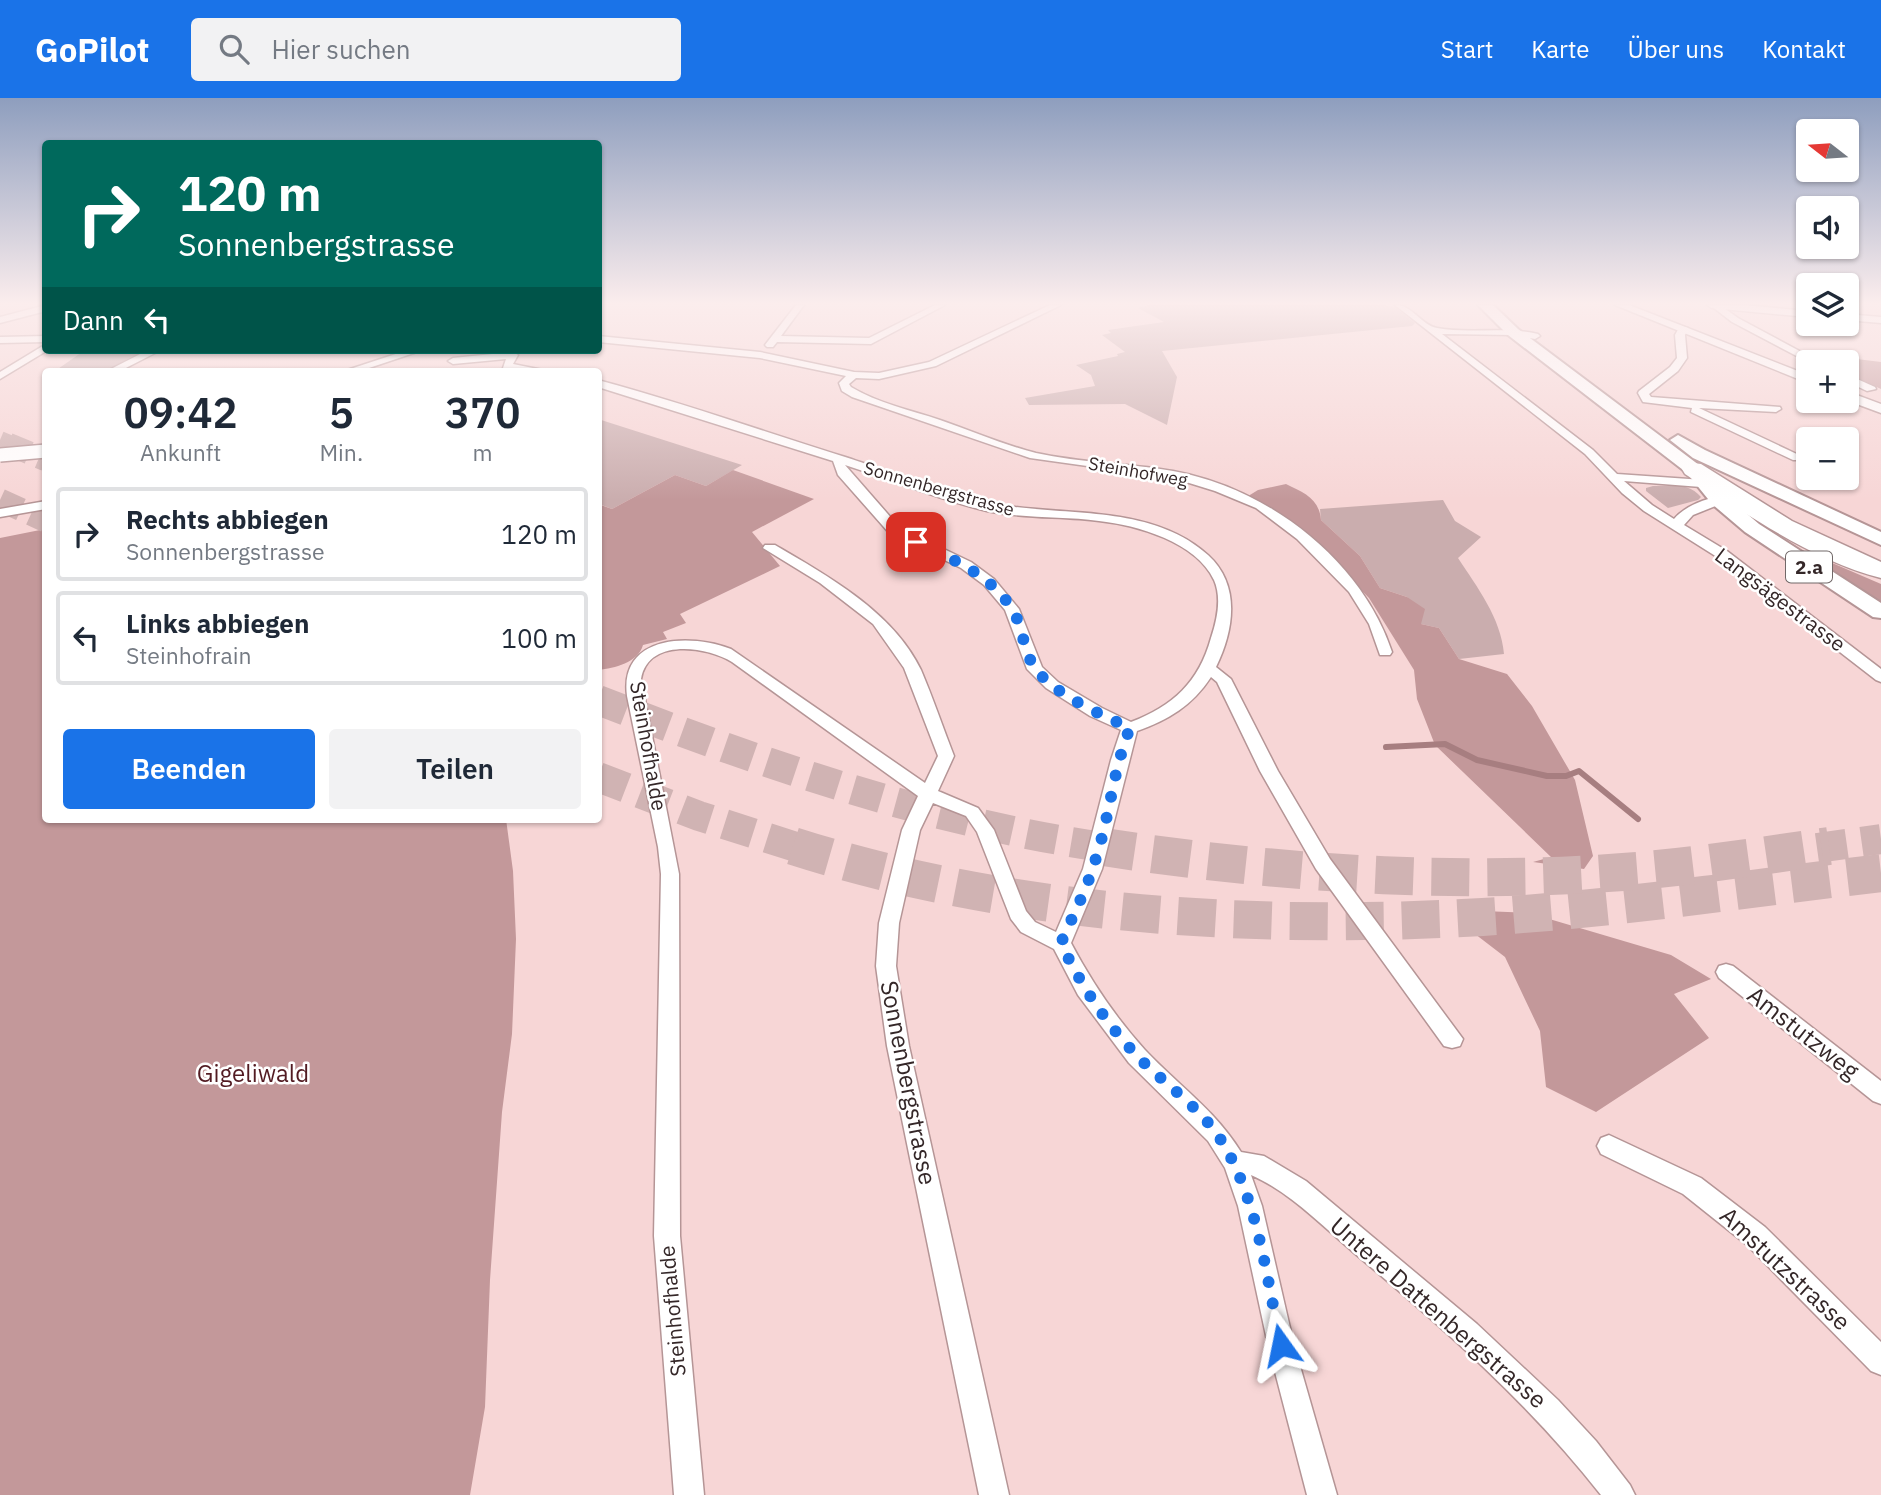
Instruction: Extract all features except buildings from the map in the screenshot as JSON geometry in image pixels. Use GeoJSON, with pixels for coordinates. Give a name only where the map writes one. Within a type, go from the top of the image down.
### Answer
{"type":"FeatureCollection","features":[{"type":"Feature","properties":{"kind":"highway"},"geometry":{"type":"LineString","coordinates":[[1706,478],[1751,492],[1837,539],[1881,558]]}},
{"type":"Feature","properties":{"kind":"highway"},"geometry":{"type":"LineString","coordinates":[[1706,478],[1740,502],[1798,535],[1881,571]]}},
{"type":"Feature","properties":{"kind":"main road","name":"2.a"},"geometry":{"type":"LineString","coordinates":[[1563,370],[1706,478],[1881,539]]}},
{"type":"Feature","properties":{"kind":"main road","name":"2.a"},"geometry":{"type":"LineString","coordinates":[[1580,370],[1706,478],[1769,541],[1881,612]]}},
{"type":"Feature","properties":{"kind":"street"},"geometry":{"type":"LineString","coordinates":[[831,370],[854,375],[886,376],[914,370]]}},
{"type":"Feature","properties":{"kind":"street","name":"Langsägestrasse"},"geometry":{"type":"LineString","coordinates":[[1484,370],[1589,452],[1648,508],[1713,548],[1881,677]]}},
{"type":"Feature","properties":{"kind":"street"},"geometry":{"type":"LineString","coordinates":[[1672,370],[1643,393],[1647,400],[1776,409]]}},
{"type":"Feature","properties":{"kind":"street","name":"Steinhofweg"},"geometry":{"type":"LineString","coordinates":[[854,375],[844,383],[846,389],[856,395],[1034,456],[1174,475],[1219,488],[1260,505],[1302,536],[1355,590],[1376,624],[1385,652]]}},
{"type":"Feature","properties":{"kind":"street"},"geometry":{"type":"LineString","coordinates":[[1859,383],[1871,389]]}},
{"type":"Feature","properties":{"kind":"street","name":"Sonnenbergstrasse"},"geometry":{"type":"LineString","coordinates":[[602,384],[988,507],[1021,513],[1101,517],[1135,523],[1171,537],[1212,565],[1221,582],[1225,603],[1222,628],[1210,670],[1191,695],[1164,714],[1130,728]]}},
{"type":"Feature","properties":{"kind":"street"},"geometry":{"type":"LineString","coordinates":[[1859,401],[1881,410]]}},
{"type":"Feature","properties":{"kind":"street"},"geometry":{"type":"LineString","coordinates":[[1668,403],[1713,417],[1796,458]]}},
{"type":"Feature","properties":{"kind":"street"},"geometry":{"type":"LineString","coordinates":[[0,455],[42,451]]}},
{"type":"Feature","properties":{"kind":"street"},"geometry":{"type":"LineString","coordinates":[[840,459],[838,463],[842,472],[895,531],[966,565],[989,582],[1012,609],[1031,661],[1044,677],[1096,712],[1130,728],[1115,771],[1113,797],[1096,861],[1061,943]]}},
{"type":"Feature","properties":{"kind":"street"},"geometry":{"type":"LineString","coordinates":[[1613,477],[1706,478]]}},
{"type":"Feature","properties":{"kind":"street"},"geometry":{"type":"LineString","coordinates":[[1678,526],[1680,518],[1706,478]]}},
{"type":"Feature","properties":{"kind":"street"},"geometry":{"type":"LineString","coordinates":[[0,513],[42,506]]}},
{"type":"Feature","properties":{"kind":"street"},"geometry":{"type":"LineString","coordinates":[[770,548],[825,580],[878,621],[912,668],[946,749],[943,767],[928,794],[972,812],[979,820],[1018,914],[1028,927],[1061,943],[1085,989],[1137,1056],[1216,1133],[1235,1163],[1250,1206],[1281,1345],[1322,1495]]}},
{"type":"Feature","properties":{"kind":"street","name":"Steinhofhalde"},"geometry":{"type":"LineString","coordinates":[[689,1495],[667,1236],[670,874],[667,847],[635,696],[635,670],[650,653],[668,646],[688,644],[726,652],[826,719],[928,794]]}},
{"type":"Feature","properties":{"kind":"street"},"geometry":{"type":"LineString","coordinates":[[1210,670],[1223,679],[1269,771],[1323,864],[1452,1040]]}},
{"type":"Feature","properties":{"kind":"street","name":"Sonnenbergstrasse"},"geometry":{"type":"LineString","coordinates":[[928,794],[911,830],[889,923],[886,966],[898,1046],[994,1495]]}},
{"type":"Feature","properties":{"kind":"street","name":"Amstutzweg"},"geometry":{"type":"LineString","coordinates":[[1726,972],[1881,1094]]}},
{"type":"Feature","properties":{"kind":"street","name":"Amstutzstrasse"},"geometry":{"type":"LineString","coordinates":[[1609,1146],[1692,1186],[1756,1236],[1881,1362]]}},
{"type":"Feature","properties":{"kind":"street","name":"Untere Dattenbergstrasse"},"geometry":{"type":"LineString","coordinates":[[1235,1163],[1256,1164],[1297,1189],[1522,1382],[1591,1456],[1620,1495]]}},
{"type":"Feature","properties":{"kind":"shaded area"},"geometry":{"type":"Polygon","coordinates":[[[1084,370],[1173,370],[1177,377],[1167,425],[1125,404],[1029,405],[1025,398],[1095,386],[1091,375],[1084,370]]]}},
{"type":"Feature","properties":{"kind":"shaded area"},"geometry":{"type":"Polygon","coordinates":[[[602,420],[742,465],[706,486],[675,475],[612,509],[602,505],[602,420]]]}},
{"type":"Feature","properties":{"kind":"shaded area"},"geometry":{"type":"Polygon","coordinates":[[[1685,487],[1701,497],[1668,508],[1646,491],[1646,488],[1685,487]]]}},
{"type":"Feature","properties":{"kind":"shaded area"},"geometry":{"type":"Polygon","coordinates":[[[1443,500],[1455,521],[1481,537],[1458,558],[1493,615],[1504,654],[1459,659],[1439,628],[1421,624],[1407,597],[1380,588],[1360,556],[1321,520],[1320,509],[1443,500]]]}},
{"type":"Feature","properties":{"kind":"green space"},"geometry":{"type":"Polygon","coordinates":[[[1859,370],[1881,370],[1881,389],[1859,379],[1859,370]]]}},
{"type":"Feature","properties":{"kind":"green space"},"geometry":{"type":"Polygon","coordinates":[[[733,470],[814,499],[752,532],[780,566],[680,614],[686,623],[663,632],[667,639],[643,645],[631,660],[602,670],[602,505],[612,509],[675,475],[706,486],[733,470]]]}},
{"type":"Feature","properties":{"kind":"green space"},"geometry":{"type":"Polygon","coordinates":[[[1286,484],[1314,501],[1321,520],[1360,556],[1380,588],[1407,597],[1425,609],[1421,624],[1439,628],[1459,659],[1507,674],[1532,706],[1575,780],[1593,856],[1584,869],[1533,862],[1551,857],[1435,745],[1417,699],[1414,670],[1369,598],[1299,527],[1245,498],[1258,490],[1286,484]]]}},
{"type":"Feature","properties":{"kind":"green space","name":"Gigeliwald"},"geometry":{"type":"Polygon","coordinates":[[[42,530],[42,823],[507,823],[513,871],[516,939],[512,1034],[502,1112],[490,1280],[485,1407],[470,1495],[0,1495],[0,538],[42,530]]]}},
{"type":"Feature","properties":{"kind":"green space"},"geometry":{"type":"Polygon","coordinates":[[[1795,547],[1881,584],[1881,604],[1875,601],[1795,547]]]}},
{"type":"Feature","properties":{"kind":"green space"},"geometry":{"type":"Polygon","coordinates":[[[1483,911],[1529,913],[1671,955],[1711,979],[1674,994],[1709,1038],[1596,1112],[1546,1087],[1540,1031],[1505,957],[1462,924],[1483,911]]]}},
{"type":"Feature","properties":{"kind":"waterway"},"geometry":{"type":"LineString","coordinates":[[1386,747],[1445,744],[1477,760],[1547,776],[1566,776],[1579,771],[1638,819]]}},
{"type":"Feature","properties":{"kind":"tunnel"},"geometry":{"type":"LineString","coordinates":[[0,440],[12,445]]}},
{"type":"Feature","properties":{"kind":"tunnel"},"geometry":{"type":"LineString","coordinates":[[8,444],[42,458]]}},
{"type":"Feature","properties":{"kind":"tunnel"},"geometry":{"type":"LineString","coordinates":[[0,500],[42,519]]}},
{"type":"Feature","properties":{"kind":"tunnel"},"geometry":{"type":"LineString","coordinates":[[602,702],[723,747],[849,789],[978,823],[1097,846]]}},
{"type":"Feature","properties":{"kind":"tunnel"},"geometry":{"type":"LineString","coordinates":[[602,779],[699,816],[799,848]]}},
{"type":"Feature","properties":{"kind":"tunnel"},"geometry":{"type":"LineString","coordinates":[[1817,848],[1881,839]]}},
{"type":"Feature","properties":{"kind":"tunnel"},"geometry":{"type":"LineString","coordinates":[[793,846],[951,887],[1032,900],[1114,911],[1279,921],[1442,919],[1552,912],[1881,873]]}},
{"type":"Feature","properties":{"kind":"tunnel"},"geometry":{"type":"LineString","coordinates":[[1097,846],[1293,870],[1425,877],[1557,876],[1649,870],[1829,846]]}},
{"type":"Feature","properties":{"kind":"tunnel"},"geometry":{"type":"LineString","coordinates":[[1097,846],[1109,848]]}},
{"type":"Feature","properties":{"kind":"route"},"geometry":{"type":"LineString","coordinates":[[916,542],[966,565],[989,582],[1012,609],[1035,669],[1052,685],[1096,712],[1130,728],[1115,771],[1113,797],[1096,861],[1061,943],[1085,989],[1137,1056],[1216,1133],[1235,1163],[1250,1206],[1281,1345]]}}]}
